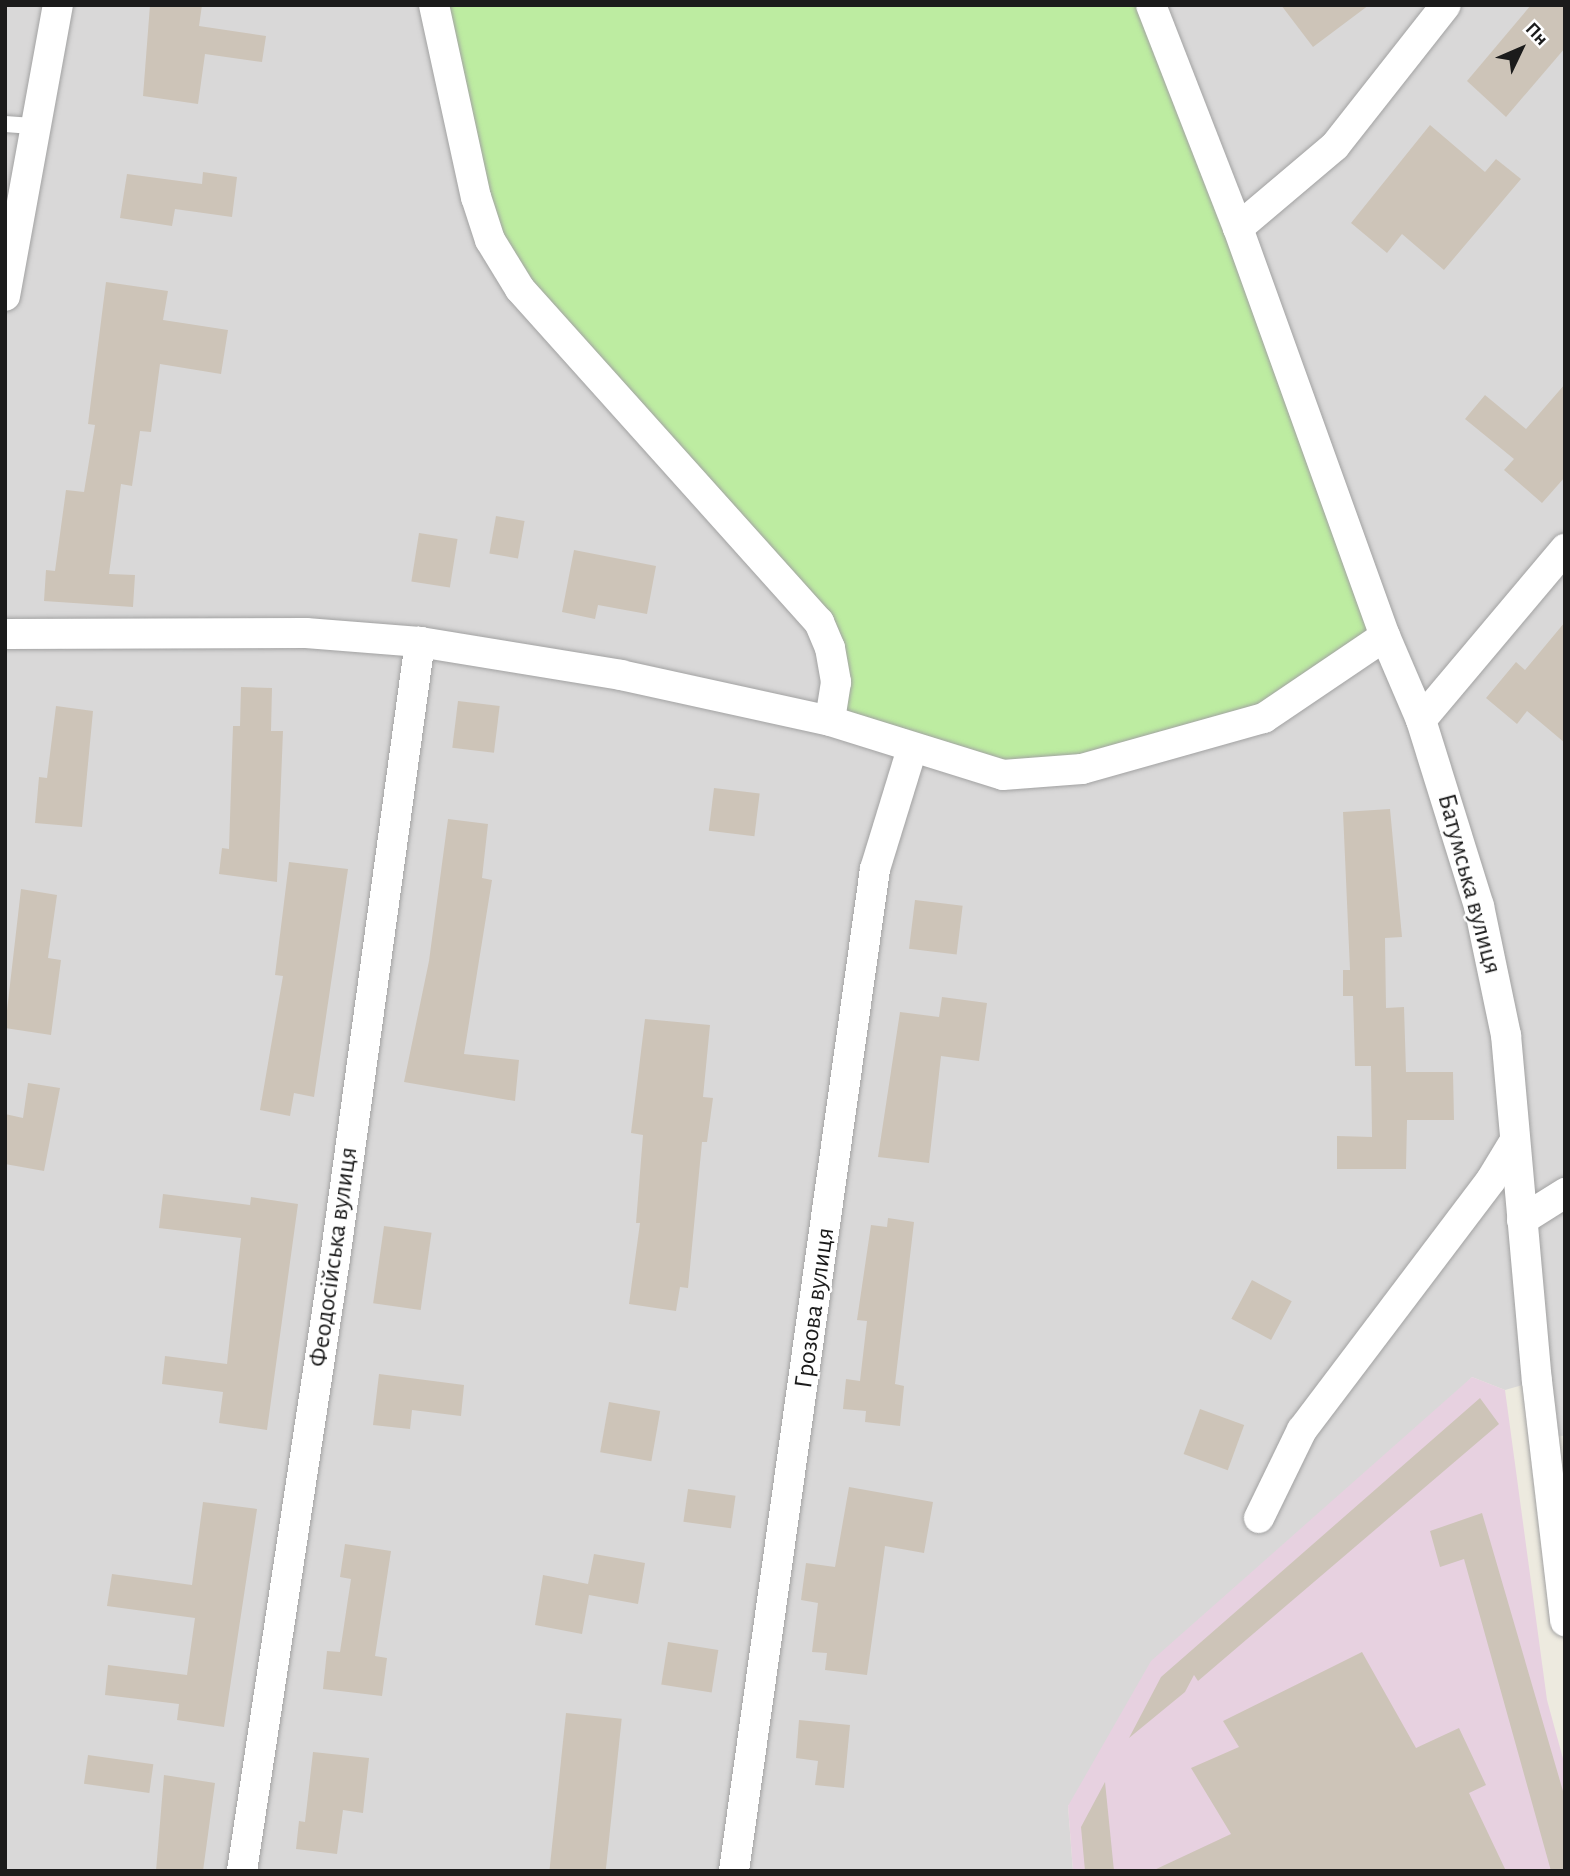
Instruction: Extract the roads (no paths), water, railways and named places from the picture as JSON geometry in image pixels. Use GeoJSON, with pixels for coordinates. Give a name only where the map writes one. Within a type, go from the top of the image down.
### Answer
{"type":"FeatureCollection","features":[{"type":"Feature","properties":{"kind":"street"},"geometry":{"type":"LineString","coordinates":[[5,296],[58,5]]}},
{"type":"Feature","properties":{"kind":"street"},"geometry":{"type":"LineString","coordinates":[[434,5],[476,197],[490,240],[520,289],[819,622],[830,648],[836,682],[830,721]]}},
{"type":"Feature","properties":{"kind":"street","name":"Батумська вулиця"},"geometry":{"type":"LineString","coordinates":[[1151,5],[1238,228],[1385,636],[1421,720],[1479,906],[1506,1035],[1522,1220],[1554,1436],[1565,1621]]}},
{"type":"Feature","properties":{"kind":"street"},"geometry":{"type":"LineString","coordinates":[[1238,228],[1335,146],[1446,5]]}},
{"type":"Feature","properties":{"kind":"street"},"geometry":{"type":"LineString","coordinates":[[1421,720],[1565,550]]}},
{"type":"Feature","properties":{"kind":"street"},"geometry":{"type":"LineString","coordinates":[[5,634],[306,633],[420,642],[621,675],[830,721],[912,749],[1003,775],[1082,769],[1265,718],[1385,636]]}},
{"type":"Feature","properties":{"kind":"street","name":"Феодосійська вулиця"},"geometry":{"type":"LineString","coordinates":[[242,1871],[333,1272],[420,642]]}},
{"type":"Feature","properties":{"kind":"street","name":"Грозова вулиця"},"geometry":{"type":"LineString","coordinates":[[734,1871],[875,869],[912,749]]}},
{"type":"Feature","properties":{"kind":"street"},"geometry":{"type":"LineString","coordinates":[[1259,1518],[1302,1430],[1491,1180],[1514,1142]]}},
{"type":"Feature","properties":{"kind":"street"},"geometry":{"type":"LineString","coordinates":[[1522,1220],[1565,1193]]}},
{"type":"Feature","properties":{"kind":"lane"},"geometry":{"type":"LineString","coordinates":[[5,124],[36,126]]}}]}
